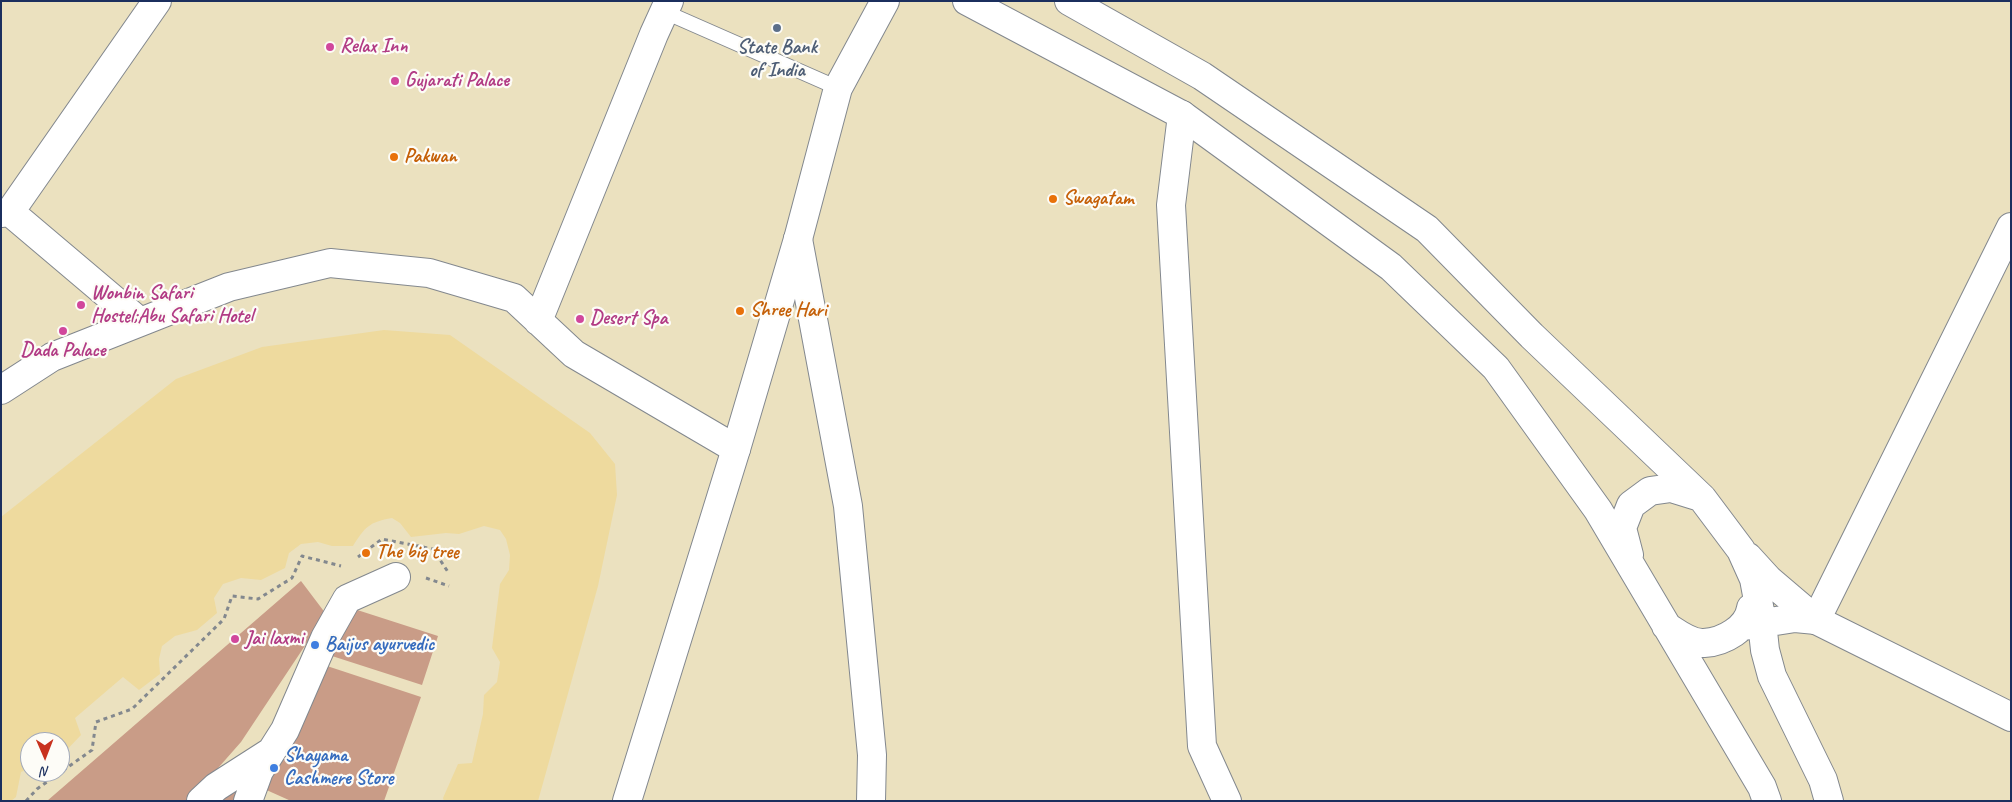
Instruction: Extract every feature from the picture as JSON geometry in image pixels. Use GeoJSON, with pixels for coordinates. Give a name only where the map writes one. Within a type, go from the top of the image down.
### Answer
{"type":"FeatureCollection","features":[{"type":"Feature","properties":{"kind":"street"},"geometry":{"type":"LineString","coordinates":[[140,322],[6,212],[157,1]]}},
{"type":"Feature","properties":{"kind":"street"},"geometry":{"type":"LineString","coordinates":[[627,801],[736,449],[798,239],[838,88],[885,1]]}},
{"type":"Feature","properties":{"kind":"street"},"geometry":{"type":"LineString","coordinates":[[967,1],[1182,115],[1391,267],[1496,368],[1598,510],[1762,788],[1767,801]]}},
{"type":"Feature","properties":{"kind":"street"},"geometry":{"type":"LineString","coordinates":[[1069,1],[1202,76],[1427,230],[1532,336],[1702,498],[1741,550],[1769,580],[1816,620],[2011,717]]}},
{"type":"Feature","properties":{"kind":"street"},"geometry":{"type":"LineString","coordinates":[[538,321],[667,6]]}},
{"type":"Feature","properties":{"kind":"street"},"geometry":{"type":"LineString","coordinates":[[1182,115],[1171,205],[1202,746],[1227,801]]}},
{"type":"Feature","properties":{"kind":"street"},"geometry":{"type":"LineString","coordinates":[[1816,620],[2011,227]]}},
{"type":"Feature","properties":{"kind":"street"},"geometry":{"type":"LineString","coordinates":[[798,239],[848,506],[872,755],[872,801]]}},
{"type":"Feature","properties":{"kind":"street"},"geometry":{"type":"LineString","coordinates":[[1,390],[52,357],[230,286],[330,263],[429,273],[514,298],[574,354],[736,449]]}},
{"type":"Feature","properties":{"kind":"street"},"geometry":{"type":"LineString","coordinates":[[1632,568],[1622,528],[1631,505],[1650,491],[1671,488],[1702,498]]}},
{"type":"Feature","properties":{"kind":"street"},"geometry":{"type":"LineString","coordinates":[[1741,550],[1754,579],[1751,611],[1753,624],[1765,650],[1772,676],[1822,780],[1829,801]]}},
{"type":"Feature","properties":{"kind":"street"},"geometry":{"type":"LineString","coordinates":[[248,801],[258,771],[284,730],[325,638],[346,599],[396,577]]}},
{"type":"Feature","properties":{"kind":"street"},"geometry":{"type":"LineString","coordinates":[[1666,626],[1686,639],[1704,643],[1725,637],[1753,624],[1795,618],[1816,620]]}},
{"type":"Feature","properties":{"kind":"street"},"geometry":{"type":"LineString","coordinates":[[201,801],[216,787],[270,752]]}},
{"type":"Feature","properties":{"kind":"lane"},"geometry":{"type":"LineString","coordinates":[[667,6],[838,88]]}},
{"type":"Feature","properties":{"kind":"path"},"geometry":{"type":"LineString","coordinates":[[352,562],[382,538],[433,548],[448,572]]}},
{"type":"Feature","properties":{"kind":"path"},"geometry":{"type":"LineString","coordinates":[[26,801],[37,790],[92,750],[96,722],[132,709],[224,619],[232,596],[258,599],[292,578],[302,556],[344,567]]}},
{"type":"Feature","properties":{"kind":"sand"},"geometry":{"type":"Polygon","coordinates":[[[384,330],[450,335],[590,433],[615,464],[617,495],[598,586],[538,801],[444,801],[443,798],[458,764],[472,763],[483,714],[484,695],[497,682],[500,662],[492,648],[500,584],[509,570],[510,555],[506,539],[500,530],[484,526],[459,534],[446,533],[411,537],[400,523],[392,518],[378,521],[368,526],[353,546],[332,546],[318,542],[301,544],[289,553],[285,568],[261,580],[241,578],[223,584],[214,598],[217,613],[197,630],[175,636],[162,646],[159,659],[160,674],[139,690],[123,677],[75,718],[81,735],[70,747],[70,732],[20,732],[20,777],[16,797],[11,801],[1,801],[1,517],[176,379],[262,347],[384,330]]]}},
{"type":"Feature","properties":{"kind":"building"},"geometry":{"type":"Polygon","coordinates":[[[301,581],[326,614],[241,742],[189,801],[47,801],[301,581]]]}},
{"type":"Feature","properties":{"kind":"building"},"geometry":{"type":"Polygon","coordinates":[[[348,607],[438,636],[422,685],[332,656],[348,607]]]}},
{"type":"Feature","properties":{"kind":"building"},"geometry":{"type":"Polygon","coordinates":[[[324,665],[421,697],[384,801],[291,801],[262,788],[324,665]]]}},
{"type":"Feature","properties":{"kind":"building"},"geometry":{"type":"Polygon","coordinates":[[[230,787],[240,794],[237,801],[215,801],[230,787]]]}},
{"type":"Feature","properties":{"kind":"place","name":"State Bank of India"},"geometry":{"type":"Point","coordinates":[777,28]}},
{"type":"Feature","properties":{"kind":"place","name":"Relax Inn"},"geometry":{"type":"Point","coordinates":[330,47]}},
{"type":"Feature","properties":{"kind":"place","name":"Gujarati Palace"},"geometry":{"type":"Point","coordinates":[395,81]}},
{"type":"Feature","properties":{"kind":"place","name":"Pakwan"},"geometry":{"type":"Point","coordinates":[394,157]}},
{"type":"Feature","properties":{"kind":"place","name":"Swagatam"},"geometry":{"type":"Point","coordinates":[1053,199]}},
{"type":"Feature","properties":{"kind":"place","name":"Wonbin Safari Hostel;Abu Safari Hotel"},"geometry":{"type":"Point","coordinates":[81,305]}},
{"type":"Feature","properties":{"kind":"place","name":"Shree Hari"},"geometry":{"type":"Point","coordinates":[740,311]}},
{"type":"Feature","properties":{"kind":"place","name":"Desert Spa"},"geometry":{"type":"Point","coordinates":[580,319]}},
{"type":"Feature","properties":{"kind":"place","name":"Dada Palace"},"geometry":{"type":"Point","coordinates":[63,331]}},
{"type":"Feature","properties":{"kind":"place","name":"The big tree"},"geometry":{"type":"Point","coordinates":[366,553]}},
{"type":"Feature","properties":{"kind":"place","name":"Jai laxmi"},"geometry":{"type":"Point","coordinates":[235,639]}},
{"type":"Feature","properties":{"kind":"place","name":"Baijus ayurvedic"},"geometry":{"type":"Point","coordinates":[315,645]}},
{"type":"Feature","properties":{"kind":"place","name":"Shayama Cashmere Store"},"geometry":{"type":"Point","coordinates":[274,768]}}]}
